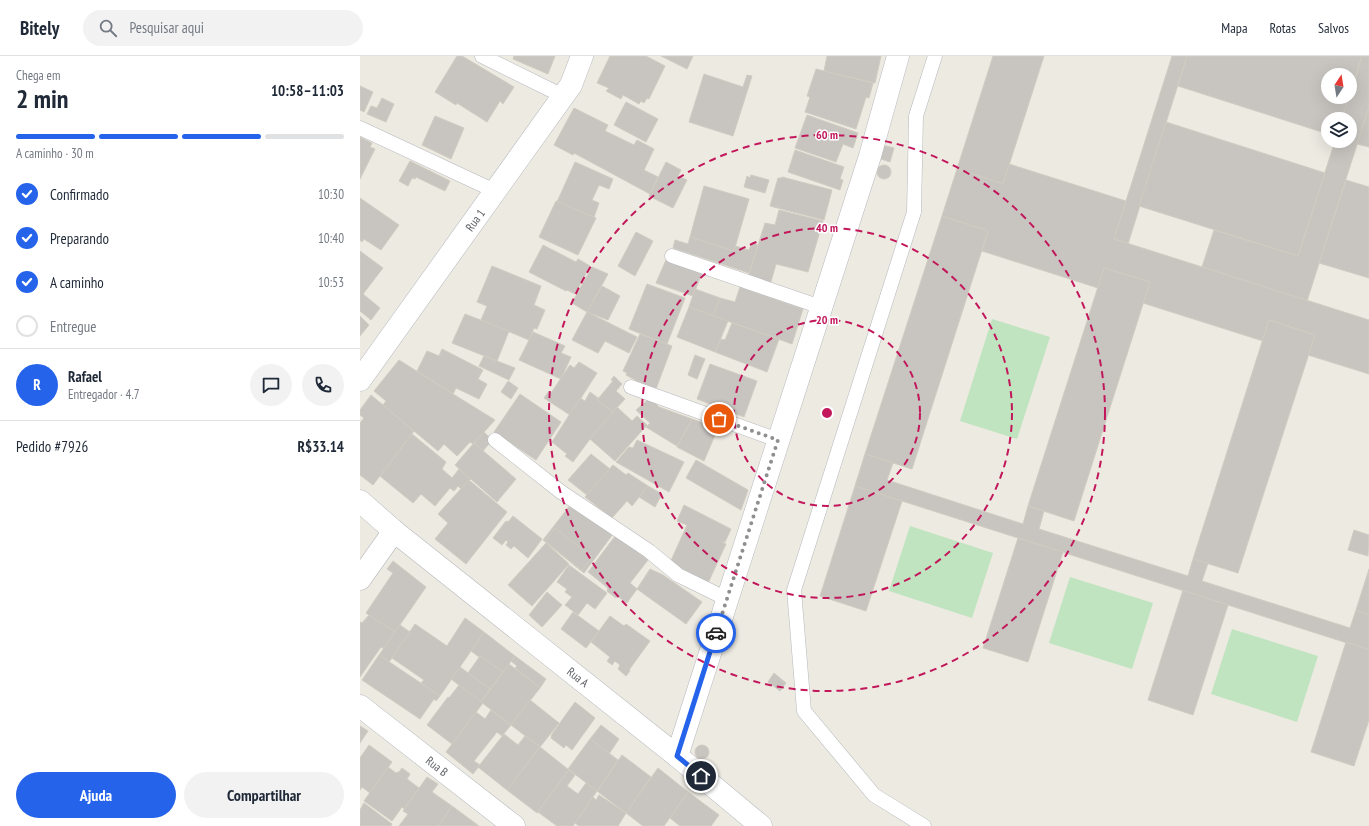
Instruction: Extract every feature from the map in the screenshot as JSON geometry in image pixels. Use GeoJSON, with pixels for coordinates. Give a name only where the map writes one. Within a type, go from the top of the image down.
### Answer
{"type":"FeatureCollection","features":[{"type":"Feature","properties":{"kind":"street","name":"Rua 1"},"geometry":{"type":"LineString","coordinates":[[360,380],[571,85],[582,56]]}},
{"type":"Feature","properties":{"kind":"street"},"geometry":{"type":"LineString","coordinates":[[677,756],[870,156],[898,56]]}},
{"type":"Feature","properties":{"kind":"street"},"geometry":{"type":"LineString","coordinates":[[360,501],[394,531],[360,579]]}},
{"type":"Feature","properties":{"kind":"street","name":"Rua A"},"geometry":{"type":"LineString","coordinates":[[394,531],[677,756],[761,826]]}},
{"type":"Feature","properties":{"kind":"street","name":"Rua B"},"geometry":{"type":"LineString","coordinates":[[360,706],[514,826]]}},
{"type":"Feature","properties":{"kind":"lane"},"geometry":{"type":"LineString","coordinates":[[482,56],[563,96]]}},
{"type":"Feature","properties":{"kind":"lane"},"geometry":{"type":"LineString","coordinates":[[924,826],[874,795],[804,711],[794,590],[914,212],[916,116],[935,56]]}},
{"type":"Feature","properties":{"kind":"lane"},"geometry":{"type":"LineString","coordinates":[[360,128],[496,191]]}},
{"type":"Feature","properties":{"kind":"lane"},"geometry":{"type":"LineString","coordinates":[[672,256],[821,307]]}},
{"type":"Feature","properties":{"kind":"lane"},"geometry":{"type":"LineString","coordinates":[[631,387],[778,440]]}},
{"type":"Feature","properties":{"kind":"lane"},"geometry":{"type":"LineString","coordinates":[[495,440],[561,492],[649,552],[678,575],[727,599]]}},
{"type":"Feature","properties":{"kind":"green space"},"geometry":{"type":"Polygon","coordinates":[[[992,319],[1050,337],[1017,439],[960,421],[992,319]]]}},
{"type":"Feature","properties":{"kind":"green space"},"geometry":{"type":"Polygon","coordinates":[[[910,526],[993,553],[972,618],[889,591],[910,526]]]}},
{"type":"Feature","properties":{"kind":"green space"},"geometry":{"type":"Polygon","coordinates":[[[1070,577],[1153,603],[1132,669],[1049,643],[1070,577]]]}},
{"type":"Feature","properties":{"kind":"green space"},"geometry":{"type":"Polygon","coordinates":[[[1232,629],[1318,656],[1297,722],[1211,694],[1232,629]]]}},
{"type":"Feature","properties":{"kind":"building"},"geometry":{"type":"Polygon","coordinates":[[[457,56],[462,56],[514,87],[503,104],[500,101],[487,122],[457,103],[456,105],[435,92],[457,56]]]}},
{"type":"Feature","properties":{"kind":"building"},"geometry":{"type":"Polygon","coordinates":[[[514,56],[555,56],[548,74],[513,59],[514,56]]]}},
{"type":"Feature","properties":{"kind":"building"},"geometry":{"type":"Polygon","coordinates":[[[610,56],[646,56],[665,66],[649,99],[647,98],[644,103],[641,101],[639,104],[623,95],[621,99],[606,91],[609,88],[597,83],[610,56]]]}},
{"type":"Feature","properties":{"kind":"building"},"geometry":{"type":"Polygon","coordinates":[[[661,56],[693,56],[687,69],[661,56]]]}},
{"type":"Feature","properties":{"kind":"building"},"geometry":{"type":"Polygon","coordinates":[[[827,56],[881,56],[875,83],[824,71],[827,56]]]}},
{"type":"Feature","properties":{"kind":"building"},"geometry":{"type":"Polygon","coordinates":[[[993,56],[1044,56],[1003,184],[957,169],[993,56]]]}},
{"type":"Feature","properties":{"kind":"building"},"geometry":{"type":"Polygon","coordinates":[[[1172,56],[1187,56],[1128,244],[1114,239],[1172,56]]]}},
{"type":"Feature","properties":{"kind":"building"},"geometry":{"type":"Polygon","coordinates":[[[1187,56],[1362,56],[1357,72],[1357,68],[1321,68],[1321,104],[1347,104],[1344,112],[1321,112],[1321,132],[1178,86],[1187,56]]]}},
{"type":"Feature","properties":{"kind":"building"},"geometry":{"type":"Polygon","coordinates":[[[1362,56],[1369,56],[1369,107],[1357,145],[1357,112],[1344,112],[1347,104],[1357,104],[1357,73],[1362,56]]]}},
{"type":"Feature","properties":{"kind":"building"},"geometry":{"type":"Polygon","coordinates":[[[816,69],[873,83],[869,98],[866,97],[856,129],[805,112],[810,97],[807,96],[816,69]]]}},
{"type":"Feature","properties":{"kind":"building"},"geometry":{"type":"Polygon","coordinates":[[[704,74],[743,87],[747,75],[752,76],[733,136],[689,122],[704,74]]]}},
{"type":"Feature","properties":{"kind":"building"},"geometry":{"type":"Polygon","coordinates":[[[360,86],[373,92],[364,112],[360,110],[360,86]]]}},
{"type":"Feature","properties":{"kind":"building"},"geometry":{"type":"Polygon","coordinates":[[[382,98],[394,104],[386,122],[367,114],[371,106],[377,108],[382,98]]]}},
{"type":"Feature","properties":{"kind":"building"},"geometry":{"type":"Polygon","coordinates":[[[626,102],[658,119],[646,142],[614,125],[626,102]]]}},
{"type":"Feature","properties":{"kind":"building"},"geometry":{"type":"Polygon","coordinates":[[[1369,107],[1369,147],[1357,144],[1369,107]]]}},
{"type":"Feature","properties":{"kind":"building"},"geometry":{"type":"Polygon","coordinates":[[[574,108],[608,125],[605,131],[634,145],[637,140],[654,149],[644,170],[658,177],[650,194],[574,153],[573,155],[554,145],[574,108]]]}},
{"type":"Feature","properties":{"kind":"building"},"geometry":{"type":"Polygon","coordinates":[[[807,115],[858,133],[853,148],[843,144],[836,162],[795,148],[807,115]]]}},
{"type":"Feature","properties":{"kind":"building"},"geometry":{"type":"Polygon","coordinates":[[[435,116],[464,128],[451,159],[422,145],[435,116]]]}},
{"type":"Feature","properties":{"kind":"building"},"geometry":{"type":"Polygon","coordinates":[[[1166,122],[1325,173],[1298,256],[1139,206],[1166,122]]]}},
{"type":"Feature","properties":{"kind":"building"},"geometry":{"type":"Polygon","coordinates":[[[360,137],[372,143],[370,147],[375,149],[360,179],[360,137]]]}},
{"type":"Feature","properties":{"kind":"building"},"geometry":{"type":"Polygon","coordinates":[[[882,145],[894,148],[890,162],[878,158],[882,145]]]}},
{"type":"Feature","properties":{"kind":"building"},"geometry":{"type":"Polygon","coordinates":[[[1333,148],[1356,148],[1307,301],[1202,267],[1214,230],[1298,256],[1333,148]]]}},
{"type":"Feature","properties":{"kind":"building"},"geometry":{"type":"Polygon","coordinates":[[[795,150],[844,167],[840,179],[843,180],[840,190],[788,172],[795,150]]]}},
{"type":"Feature","properties":{"kind":"building"},"geometry":{"type":"Polygon","coordinates":[[[410,161],[450,181],[445,191],[416,177],[415,179],[412,178],[408,186],[399,181],[410,161]]]}},
{"type":"Feature","properties":{"kind":"building"},"geometry":{"type":"Polygon","coordinates":[[[575,162],[613,179],[609,189],[599,185],[592,200],[599,203],[594,217],[557,202],[575,162]]]}},
{"type":"Feature","properties":{"kind":"building"},"geometry":{"type":"Polygon","coordinates":[[[666,162],[681,170],[678,176],[687,180],[673,208],[649,196],[666,162]]]}},
{"type":"Feature","properties":{"kind":"building"},"geometry":{"type":"Polygon","coordinates":[[[1009,164],[1126,201],[1114,239],[1369,320],[1369,374],[1308,355],[1315,335],[1269,320],[1263,341],[1143,303],[1150,282],[1104,268],[1098,288],[982,251],[988,231],[942,216],[957,169],[1003,184],[1009,164]]]}},
{"type":"Feature","properties":{"kind":"building"},"geometry":{"type":"Polygon","coordinates":[[[884,165],[889,167],[891,172],[889,177],[884,179],[879,177],[877,172],[879,167],[884,165]]]}},
{"type":"Feature","properties":{"kind":"building"},"geometry":{"type":"Polygon","coordinates":[[[751,175],[769,180],[765,193],[744,187],[747,176],[750,178],[751,175]]]}},
{"type":"Feature","properties":{"kind":"building"},"geometry":{"type":"Polygon","coordinates":[[[782,177],[832,190],[824,220],[770,206],[778,178],[782,177]]]}},
{"type":"Feature","properties":{"kind":"building"},"geometry":{"type":"Polygon","coordinates":[[[1346,180],[1369,187],[1369,278],[1319,263],[1346,180]]]}},
{"type":"Feature","properties":{"kind":"building"},"geometry":{"type":"Polygon","coordinates":[[[704,186],[749,199],[734,251],[690,237],[704,186]]]}},
{"type":"Feature","properties":{"kind":"building"},"geometry":{"type":"Polygon","coordinates":[[[360,198],[399,225],[381,250],[364,239],[362,242],[360,240],[360,198]]]}},
{"type":"Feature","properties":{"kind":"building"},"geometry":{"type":"Polygon","coordinates":[[[556,201],[596,218],[578,255],[539,237],[556,201]]]}},
{"type":"Feature","properties":{"kind":"building"},"geometry":{"type":"Polygon","coordinates":[[[779,210],[823,221],[808,272],[776,264],[770,285],[748,277],[765,223],[775,225],[779,210]]]}},
{"type":"Feature","properties":{"kind":"building"},"geometry":{"type":"Polygon","coordinates":[[[942,216],[988,231],[912,469],[865,454],[942,216]]]}},
{"type":"Feature","properties":{"kind":"building"},"geometry":{"type":"Polygon","coordinates":[[[636,232],[653,241],[635,276],[618,266],[636,232]]]}},
{"type":"Feature","properties":{"kind":"building"},"geometry":{"type":"Polygon","coordinates":[[[690,237],[734,251],[735,246],[749,250],[752,243],[758,245],[749,273],[673,248],[675,240],[688,244],[690,237]]]}},
{"type":"Feature","properties":{"kind":"building"},"geometry":{"type":"Polygon","coordinates":[[[543,245],[576,262],[578,259],[590,266],[575,294],[529,272],[543,245]]]}},
{"type":"Feature","properties":{"kind":"building"},"geometry":{"type":"Polygon","coordinates":[[[360,251],[383,268],[363,294],[380,308],[371,320],[360,311],[360,251]]]}},
{"type":"Feature","properties":{"kind":"building"},"geometry":{"type":"Polygon","coordinates":[[[666,260],[702,273],[693,296],[656,283],[666,260]]]}},
{"type":"Feature","properties":{"kind":"building"},"geometry":{"type":"Polygon","coordinates":[[[492,266],[541,286],[534,305],[545,310],[537,329],[534,328],[529,340],[481,320],[487,306],[477,302],[492,266]]]}},
{"type":"Feature","properties":{"kind":"building"},"geometry":{"type":"Polygon","coordinates":[[[592,267],[608,274],[587,312],[572,303],[592,267]]]}},
{"type":"Feature","properties":{"kind":"building"},"geometry":{"type":"Polygon","coordinates":[[[1104,268],[1150,282],[1074,521],[1028,506],[1104,268]]]}},
{"type":"Feature","properties":{"kind":"building"},"geometry":{"type":"Polygon","coordinates":[[[647,284],[685,298],[667,344],[629,329],[647,284]]]}},
{"type":"Feature","properties":{"kind":"building"},"geometry":{"type":"Polygon","coordinates":[[[602,286],[620,296],[608,320],[587,312],[602,286]]]}},
{"type":"Feature","properties":{"kind":"building"},"geometry":{"type":"Polygon","coordinates":[[[740,287],[803,309],[792,344],[713,316],[720,298],[735,302],[740,287]]]}},
{"type":"Feature","properties":{"kind":"building"},"geometry":{"type":"Polygon","coordinates":[[[695,289],[720,298],[713,316],[689,307],[695,289]]]}},
{"type":"Feature","properties":{"kind":"building"},"geometry":{"type":"Polygon","coordinates":[[[689,307],[728,321],[715,352],[677,337],[689,307]]]}},
{"type":"Feature","properties":{"kind":"building"},"geometry":{"type":"Polygon","coordinates":[[[587,312],[637,337],[629,353],[605,341],[598,353],[572,340],[587,312]]]}},
{"type":"Feature","properties":{"kind":"building"},"geometry":{"type":"Polygon","coordinates":[[[465,314],[509,331],[497,361],[452,343],[465,314]]]}},
{"type":"Feature","properties":{"kind":"building"},"geometry":{"type":"Polygon","coordinates":[[[360,316],[369,325],[360,336],[360,316]]]}},
{"type":"Feature","properties":{"kind":"building"},"geometry":{"type":"Polygon","coordinates":[[[1269,320],[1315,335],[1238,573],[1193,559],[1269,320]]]}},
{"type":"Feature","properties":{"kind":"building"},"geometry":{"type":"Polygon","coordinates":[[[732,323],[779,339],[767,372],[715,352],[721,339],[725,340],[732,323]]]}},
{"type":"Feature","properties":{"kind":"building"},"geometry":{"type":"Polygon","coordinates":[[[533,332],[565,346],[561,353],[571,357],[561,379],[519,360],[533,332]]]}},
{"type":"Feature","properties":{"kind":"building"},"geometry":{"type":"Polygon","coordinates":[[[640,334],[672,346],[656,389],[636,381],[626,375],[627,373],[623,371],[640,334]]]}},
{"type":"Feature","properties":{"kind":"building"},"geometry":{"type":"Polygon","coordinates":[[[442,349],[483,370],[478,379],[487,384],[479,399],[456,388],[453,394],[417,371],[427,351],[439,356],[442,349]]]}},
{"type":"Feature","properties":{"kind":"building"},"geometry":{"type":"Polygon","coordinates":[[[695,355],[705,359],[697,379],[688,375],[695,355]]]}},
{"type":"Feature","properties":{"kind":"building"},"geometry":{"type":"Polygon","coordinates":[[[484,356],[515,368],[509,380],[479,366],[484,356]]]}},
{"type":"Feature","properties":{"kind":"building"},"geometry":{"type":"Polygon","coordinates":[[[399,360],[495,420],[473,444],[470,442],[457,456],[444,444],[438,451],[383,405],[386,401],[374,391],[399,360]]]}},
{"type":"Feature","properties":{"kind":"building"},"geometry":{"type":"Polygon","coordinates":[[[579,362],[597,373],[570,415],[544,398],[549,391],[551,393],[570,365],[574,368],[579,362]]]}},
{"type":"Feature","properties":{"kind":"building"},"geometry":{"type":"Polygon","coordinates":[[[710,364],[757,381],[744,417],[697,399],[710,364]]]}},
{"type":"Feature","properties":{"kind":"building"},"geometry":{"type":"Polygon","coordinates":[[[614,376],[622,384],[616,391],[625,399],[613,412],[597,400],[613,381],[611,380],[614,376]]]}},
{"type":"Feature","properties":{"kind":"building"},"geometry":{"type":"Polygon","coordinates":[[[508,381],[518,388],[511,399],[501,392],[508,381]]]}},
{"type":"Feature","properties":{"kind":"building"},"geometry":{"type":"Polygon","coordinates":[[[590,392],[598,398],[597,400],[613,412],[573,462],[565,456],[567,454],[552,442],[580,398],[585,401],[590,392]]]}},
{"type":"Feature","properties":{"kind":"building"},"geometry":{"type":"Polygon","coordinates":[[[520,394],[561,422],[536,460],[494,432],[520,394]]]}},
{"type":"Feature","properties":{"kind":"building"},"geometry":{"type":"Polygon","coordinates":[[[371,395],[414,431],[373,485],[360,475],[360,423],[364,418],[360,415],[360,410],[371,395]]]}},
{"type":"Feature","properties":{"kind":"building"},"geometry":{"type":"Polygon","coordinates":[[[650,398],[659,407],[692,419],[677,446],[646,427],[650,423],[636,410],[650,398]]]}},
{"type":"Feature","properties":{"kind":"building"},"geometry":{"type":"Polygon","coordinates":[[[617,407],[632,421],[637,416],[647,425],[615,461],[590,439],[617,407]]]}},
{"type":"Feature","properties":{"kind":"building"},"geometry":{"type":"Polygon","coordinates":[[[692,419],[718,428],[704,461],[677,447],[692,419]]]}},
{"type":"Feature","properties":{"kind":"building"},"geometry":{"type":"Polygon","coordinates":[[[484,432],[492,440],[483,451],[474,443],[484,432]]]}},
{"type":"Feature","properties":{"kind":"building"},"geometry":{"type":"Polygon","coordinates":[[[412,434],[446,462],[442,469],[452,478],[459,469],[471,479],[461,489],[458,486],[454,491],[450,488],[435,506],[421,494],[413,503],[380,476],[412,434]]]}},
{"type":"Feature","properties":{"kind":"building"},"geometry":{"type":"Polygon","coordinates":[[[637,440],[684,462],[669,492],[616,462],[629,447],[633,448],[637,440]]]}},
{"type":"Feature","properties":{"kind":"building"},"geometry":{"type":"Polygon","coordinates":[[[474,443],[516,479],[497,502],[455,465],[474,443]]]}},
{"type":"Feature","properties":{"kind":"building"},"geometry":{"type":"Polygon","coordinates":[[[591,454],[610,469],[587,495],[568,480],[591,454]]]}},
{"type":"Feature","properties":{"kind":"building"},"geometry":{"type":"Polygon","coordinates":[[[865,454],[893,463],[887,480],[1023,524],[1028,506],[1044,511],[1039,529],[1188,576],[1193,559],[1208,563],[1202,581],[1350,628],[1356,610],[1369,615],[1369,650],[855,486],[865,454]]]}},
{"type":"Feature","properties":{"kind":"building"},"geometry":{"type":"Polygon","coordinates":[[[696,460],[748,490],[741,510],[686,478],[696,460]]]}},
{"type":"Feature","properties":{"kind":"building"},"geometry":{"type":"Polygon","coordinates":[[[613,465],[626,475],[628,473],[648,486],[632,506],[627,501],[612,518],[585,497],[613,465]]]}},
{"type":"Feature","properties":{"kind":"building"},"geometry":{"type":"Polygon","coordinates":[[[469,480],[507,512],[466,564],[435,539],[448,523],[438,514],[469,480]]]}},
{"type":"Feature","properties":{"kind":"building"},"geometry":{"type":"Polygon","coordinates":[[[648,486],[662,494],[655,507],[639,497],[648,486]]]}},
{"type":"Feature","properties":{"kind":"building"},"geometry":{"type":"Polygon","coordinates":[[[855,486],[902,501],[866,611],[820,596],[855,486]]]}},
{"type":"Feature","properties":{"kind":"building"},"geometry":{"type":"Polygon","coordinates":[[[571,504],[613,534],[584,573],[543,540],[571,504]]]}},
{"type":"Feature","properties":{"kind":"building"},"geometry":{"type":"Polygon","coordinates":[[[684,505],[731,529],[725,542],[722,542],[726,544],[708,583],[669,565],[687,525],[677,521],[684,505]]]}},
{"type":"Feature","properties":{"kind":"building"},"geometry":{"type":"Polygon","coordinates":[[[513,516],[542,539],[528,558],[514,546],[511,549],[506,545],[508,542],[506,540],[502,545],[493,538],[506,521],[508,522],[513,516]]]}},
{"type":"Feature","properties":{"kind":"building"},"geometry":{"type":"Polygon","coordinates":[[[555,528],[592,557],[582,570],[545,541],[555,528]]]}},
{"type":"Feature","properties":{"kind":"building"},"geometry":{"type":"Polygon","coordinates":[[[1354,530],[1369,535],[1368,556],[1348,550],[1354,530]]]}},
{"type":"Feature","properties":{"kind":"building"},"geometry":{"type":"Polygon","coordinates":[[[616,535],[648,560],[630,583],[637,589],[627,603],[617,596],[616,598],[607,591],[608,588],[588,572],[616,535]]]}},
{"type":"Feature","properties":{"kind":"building"},"geometry":{"type":"Polygon","coordinates":[[[1018,538],[1063,552],[1028,662],[983,648],[1018,538]]]}},
{"type":"Feature","properties":{"kind":"building"},"geometry":{"type":"Polygon","coordinates":[[[546,543],[569,564],[532,606],[508,585],[546,543]]]}},
{"type":"Feature","properties":{"kind":"building"},"geometry":{"type":"Polygon","coordinates":[[[393,561],[426,587],[395,632],[366,613],[393,573],[387,569],[393,561]]]}},
{"type":"Feature","properties":{"kind":"building"},"geometry":{"type":"Polygon","coordinates":[[[569,565],[607,593],[595,609],[587,603],[578,615],[565,605],[572,597],[565,592],[567,589],[557,582],[569,565]]]}},
{"type":"Feature","properties":{"kind":"building"},"geometry":{"type":"Polygon","coordinates":[[[650,569],[663,575],[702,602],[686,624],[637,589],[650,569]]]}},
{"type":"Feature","properties":{"kind":"building"},"geometry":{"type":"Polygon","coordinates":[[[1369,569],[1369,615],[1356,610],[1369,569]]]}},
{"type":"Feature","properties":{"kind":"building"},"geometry":{"type":"Polygon","coordinates":[[[1183,590],[1228,605],[1193,715],[1148,700],[1183,590]]]}},
{"type":"Feature","properties":{"kind":"building"},"geometry":{"type":"Polygon","coordinates":[[[547,592],[562,605],[542,627],[529,615],[547,592]]]}},
{"type":"Feature","properties":{"kind":"building"},"geometry":{"type":"Polygon","coordinates":[[[573,612],[599,631],[586,648],[561,629],[573,612]]]}},
{"type":"Feature","properties":{"kind":"building"},"geometry":{"type":"Polygon","coordinates":[[[369,615],[395,632],[384,649],[381,647],[360,677],[360,622],[362,623],[369,615]]]}},
{"type":"Feature","properties":{"kind":"building"},"geometry":{"type":"Polygon","coordinates":[[[610,616],[624,626],[626,624],[650,641],[626,676],[618,669],[620,665],[615,661],[612,665],[607,661],[610,657],[591,642],[610,616]]]}},
{"type":"Feature","properties":{"kind":"building"},"geometry":{"type":"Polygon","coordinates":[[[465,618],[484,632],[440,696],[421,683],[424,680],[392,658],[415,624],[447,646],[465,618]]]}},
{"type":"Feature","properties":{"kind":"building"},"geometry":{"type":"Polygon","coordinates":[[[400,625],[410,632],[389,662],[379,655],[400,625]]]}},
{"type":"Feature","properties":{"kind":"building"},"geometry":{"type":"Polygon","coordinates":[[[484,632],[515,656],[503,672],[471,651],[484,632]]]}},
{"type":"Feature","properties":{"kind":"building"},"geometry":{"type":"Polygon","coordinates":[[[1346,642],[1369,650],[1369,720],[1354,766],[1311,752],[1346,642]]]}},
{"type":"Feature","properties":{"kind":"building"},"geometry":{"type":"Polygon","coordinates":[[[379,655],[440,696],[436,701],[434,699],[420,719],[362,680],[379,655]]]}},
{"type":"Feature","properties":{"kind":"building"},"geometry":{"type":"Polygon","coordinates":[[[480,656],[503,672],[490,689],[468,673],[480,656]]]}},
{"type":"Feature","properties":{"kind":"building"},"geometry":{"type":"Polygon","coordinates":[[[515,656],[546,679],[540,688],[515,668],[517,666],[511,661],[515,656]]]}},
{"type":"Feature","properties":{"kind":"building"},"geometry":{"type":"Polygon","coordinates":[[[509,664],[540,688],[511,725],[481,702],[509,664]]]}},
{"type":"Feature","properties":{"kind":"building"},"geometry":{"type":"Polygon","coordinates":[[[460,667],[490,689],[481,702],[451,679],[460,667]]]}},
{"type":"Feature","properties":{"kind":"building"},"geometry":{"type":"Polygon","coordinates":[[[774,673],[786,683],[780,691],[768,682],[774,673]]]}},
{"type":"Feature","properties":{"kind":"building"},"geometry":{"type":"Polygon","coordinates":[[[459,685],[483,703],[452,744],[427,725],[459,685]]]}},
{"type":"Feature","properties":{"kind":"building"},"geometry":{"type":"Polygon","coordinates":[[[530,700],[559,723],[540,747],[511,725],[530,700]]]}},
{"type":"Feature","properties":{"kind":"building"},"geometry":{"type":"Polygon","coordinates":[[[575,702],[595,718],[572,750],[566,745],[564,748],[551,738],[552,734],[575,702]]]}},
{"type":"Feature","properties":{"kind":"building"},"geometry":{"type":"Polygon","coordinates":[[[491,710],[511,725],[502,736],[497,732],[474,761],[480,765],[473,774],[446,752],[476,712],[485,719],[491,710]]]}},
{"type":"Feature","properties":{"kind":"building"},"geometry":{"type":"Polygon","coordinates":[[[601,725],[619,739],[609,754],[590,739],[601,725]]]}},
{"type":"Feature","properties":{"kind":"building"},"geometry":{"type":"Polygon","coordinates":[[[360,726],[368,731],[360,743],[360,726]]]}},
{"type":"Feature","properties":{"kind":"building"},"geometry":{"type":"Polygon","coordinates":[[[504,734],[518,745],[525,736],[540,747],[507,790],[478,767],[504,734]]]}},
{"type":"Feature","properties":{"kind":"building"},"geometry":{"type":"Polygon","coordinates":[[[590,739],[618,760],[597,791],[568,769],[590,739]]]}},
{"type":"Feature","properties":{"kind":"building"},"geometry":{"type":"Polygon","coordinates":[[[369,745],[392,762],[370,793],[362,787],[360,790],[360,758],[369,745]]]}},
{"type":"Feature","properties":{"kind":"building"},"geometry":{"type":"Polygon","coordinates":[[[702,745],[707,747],[709,752],[707,757],[702,759],[697,757],[695,752],[697,747],[702,745]]]}},
{"type":"Feature","properties":{"kind":"building"},"geometry":{"type":"Polygon","coordinates":[[[540,747],[569,770],[537,813],[507,790],[540,747]]]}},
{"type":"Feature","properties":{"kind":"building"},"geometry":{"type":"Polygon","coordinates":[[[622,755],[651,777],[626,813],[597,791],[622,755]]]}},
{"type":"Feature","properties":{"kind":"building"},"geometry":{"type":"Polygon","coordinates":[[[388,767],[396,773],[402,768],[410,774],[407,779],[419,788],[404,809],[402,807],[392,821],[364,801],[388,767]]]}},
{"type":"Feature","properties":{"kind":"building"},"geometry":{"type":"Polygon","coordinates":[[[658,768],[688,792],[664,826],[643,826],[626,813],[658,768]]]}},
{"type":"Feature","properties":{"kind":"building"},"geometry":{"type":"Polygon","coordinates":[[[569,770],[575,775],[567,786],[578,794],[586,783],[597,791],[573,826],[557,826],[538,812],[569,770]]]}},
{"type":"Feature","properties":{"kind":"building"},"geometry":{"type":"Polygon","coordinates":[[[427,777],[438,784],[432,792],[452,806],[438,826],[399,826],[408,814],[403,811],[427,777]]]}},
{"type":"Feature","properties":{"kind":"building"},"geometry":{"type":"Polygon","coordinates":[[[688,792],[719,815],[711,826],[680,826],[670,818],[688,792]]]}},
{"type":"Feature","properties":{"kind":"building"},"geometry":{"type":"Polygon","coordinates":[[[599,795],[626,813],[618,826],[579,826],[575,823],[593,797],[596,800],[599,795]]]}},
{"type":"Feature","properties":{"kind":"building"},"geometry":{"type":"Polygon","coordinates":[[[364,803],[392,824],[391,826],[360,826],[360,810],[364,803]]]}},
{"type":"Feature","properties":{"kind":"building"},"geometry":{"type":"Polygon","coordinates":[[[452,806],[479,826],[438,826],[452,806]]]}},
{"type":"Feature","properties":{"kind":"way so far"},"geometry":{"type":"LineString","coordinates":[[716,633],[778,440],[719,419]]}},
{"type":"Feature","properties":{"kind":"route"},"geometry":{"type":"LineString","coordinates":[[701,776],[677,756],[716,633]]}}]}
